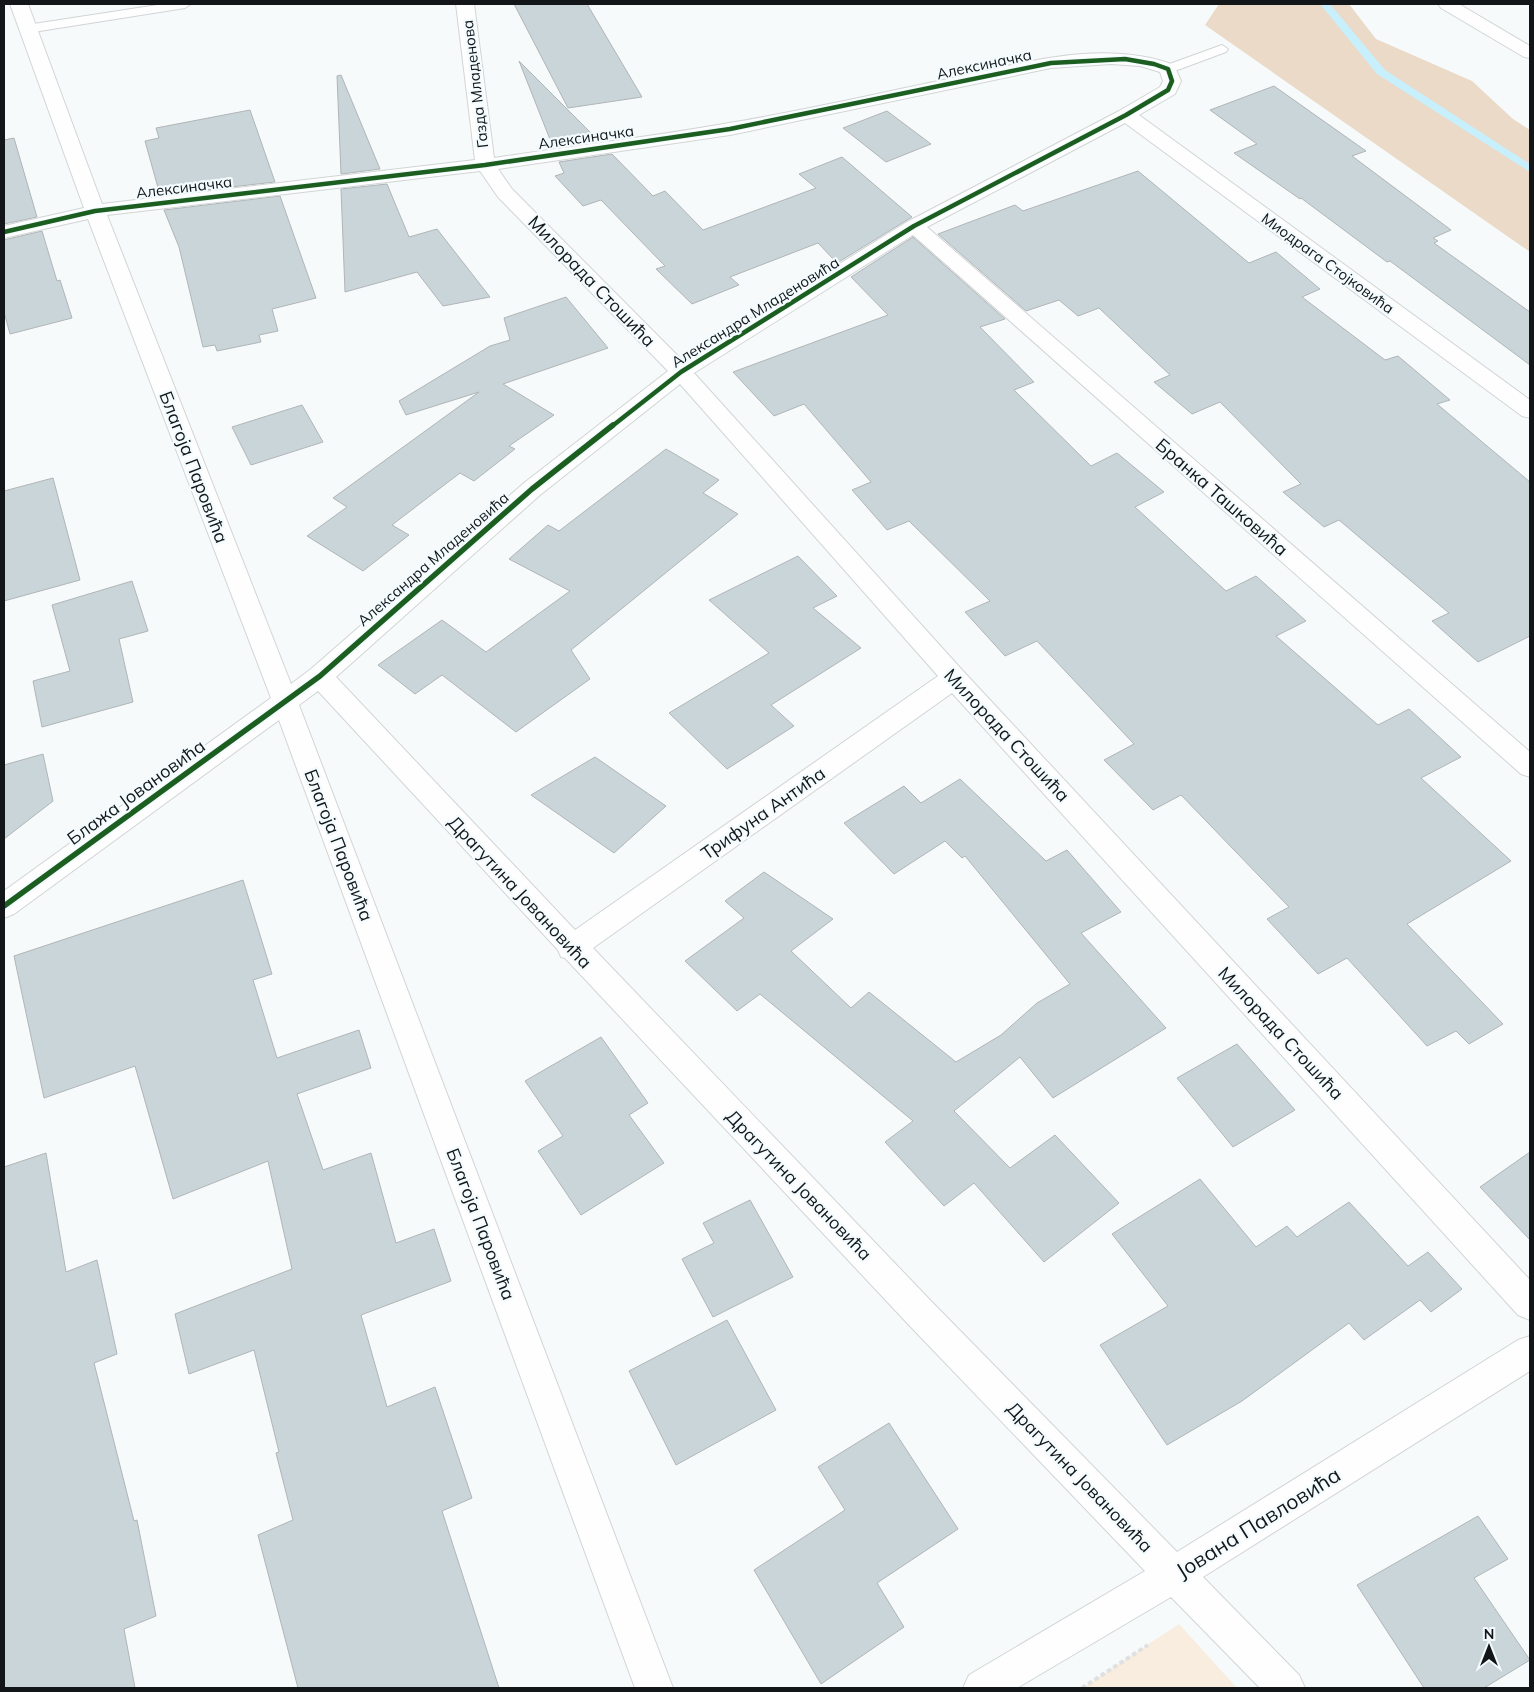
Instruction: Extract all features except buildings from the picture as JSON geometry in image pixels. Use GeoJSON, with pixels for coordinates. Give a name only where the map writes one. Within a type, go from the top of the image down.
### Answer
{"type":"FeatureCollection","features":[{"type":"Feature","properties":{"kind":"street","name":"Газда Младенова"},"geometry":{"type":"LineString","coordinates":[[465,4],[485,165]]}},
{"type":"Feature","properties":{"kind":"street"},"geometry":{"type":"LineString","coordinates":[[1447,4],[1530,53]]}},
{"type":"Feature","properties":{"kind":"street","name":"Благоја Паровића"},"geometry":{"type":"LineString","coordinates":[[23,16],[95,212],[285,702],[654,1688]]}},
{"type":"Feature","properties":{"kind":"street","name":"Алексиначка"},"geometry":{"type":"LineString","coordinates":[[4,232],[95,212],[292,186],[485,165],[730,129],[1051,63],[1100,59],[1135,59],[1144,60],[1168,70]]}},
{"type":"Feature","properties":{"kind":"street","name":"Александра Младеновића"},"geometry":{"type":"LineString","coordinates":[[285,702],[320,676],[532,489],[681,372],[914,226],[1126,116],[1168,90],[1172,81],[1168,70]]}},
{"type":"Feature","properties":{"kind":"street","name":"Миодрага Стојковића"},"geometry":{"type":"LineString","coordinates":[[1126,116],[1530,411]]}},
{"type":"Feature","properties":{"kind":"street","name":"Милорада Стошића"},"geometry":{"type":"LineString","coordinates":[[485,165],[505,193],[681,372],[954,678],[1530,1304]]}},
{"type":"Feature","properties":{"kind":"street","name":"Бранка Ташковића"},"geometry":{"type":"LineString","coordinates":[[914,226],[1530,767]]}},
{"type":"Feature","properties":{"kind":"street","name":"Драгутина Јовановића"},"geometry":{"type":"LineString","coordinates":[[320,676],[572,948],[1174,1575],[1286,1688]]}},
{"type":"Feature","properties":{"kind":"street","name":"Трифуна Антића"},"geometry":{"type":"LineString","coordinates":[[572,948],[954,678]]}},
{"type":"Feature","properties":{"kind":"street","name":"Блажа Јовановића"},"geometry":{"type":"LineString","coordinates":[[4,906],[285,702]]}},
{"type":"Feature","properties":{"kind":"street","name":"Јована Павловића"},"geometry":{"type":"LineString","coordinates":[[982,1688],[1174,1575],[1530,1352]]}},
{"type":"Feature","properties":{"kind":"lane"},"geometry":{"type":"LineString","coordinates":[[23,16],[185,4]]}},
{"type":"Feature","properties":{"kind":"lane"},"geometry":{"type":"LineString","coordinates":[[1168,70],[1222,49]]}},
{"type":"Feature","properties":{"kind":"path"},"geometry":{"type":"LineString","coordinates":[[1082,1688],[1155,1640]]}},
{"type":"Feature","properties":{"kind":"shaded area"},"geometry":{"type":"Polygon","coordinates":[[[1219,4],[1349,4],[1376,39],[1472,81],[1513,119],[1530,130],[1530,252],[1205,25],[1219,4]]]}},
{"type":"Feature","properties":{"kind":"shaded area"},"geometry":{"type":"Polygon","coordinates":[[[1179,1624],[1237,1688],[1082,1688],[1179,1624]]]}},
{"type":"Feature","properties":{"kind":"waterway"},"geometry":{"type":"LineString","coordinates":[[1325,4],[1381,72],[1530,169]]}},
{"type":"Feature","properties":{"kind":"cycle path"},"geometry":{"type":"LineString","coordinates":[[4,232],[95,211],[175,200],[485,165],[730,129],[1051,63],[1096,59],[1140,60],[1168,69],[1172,81],[1168,90],[1126,115],[914,226],[681,372],[532,489],[320,676],[4,906]]}}]}
